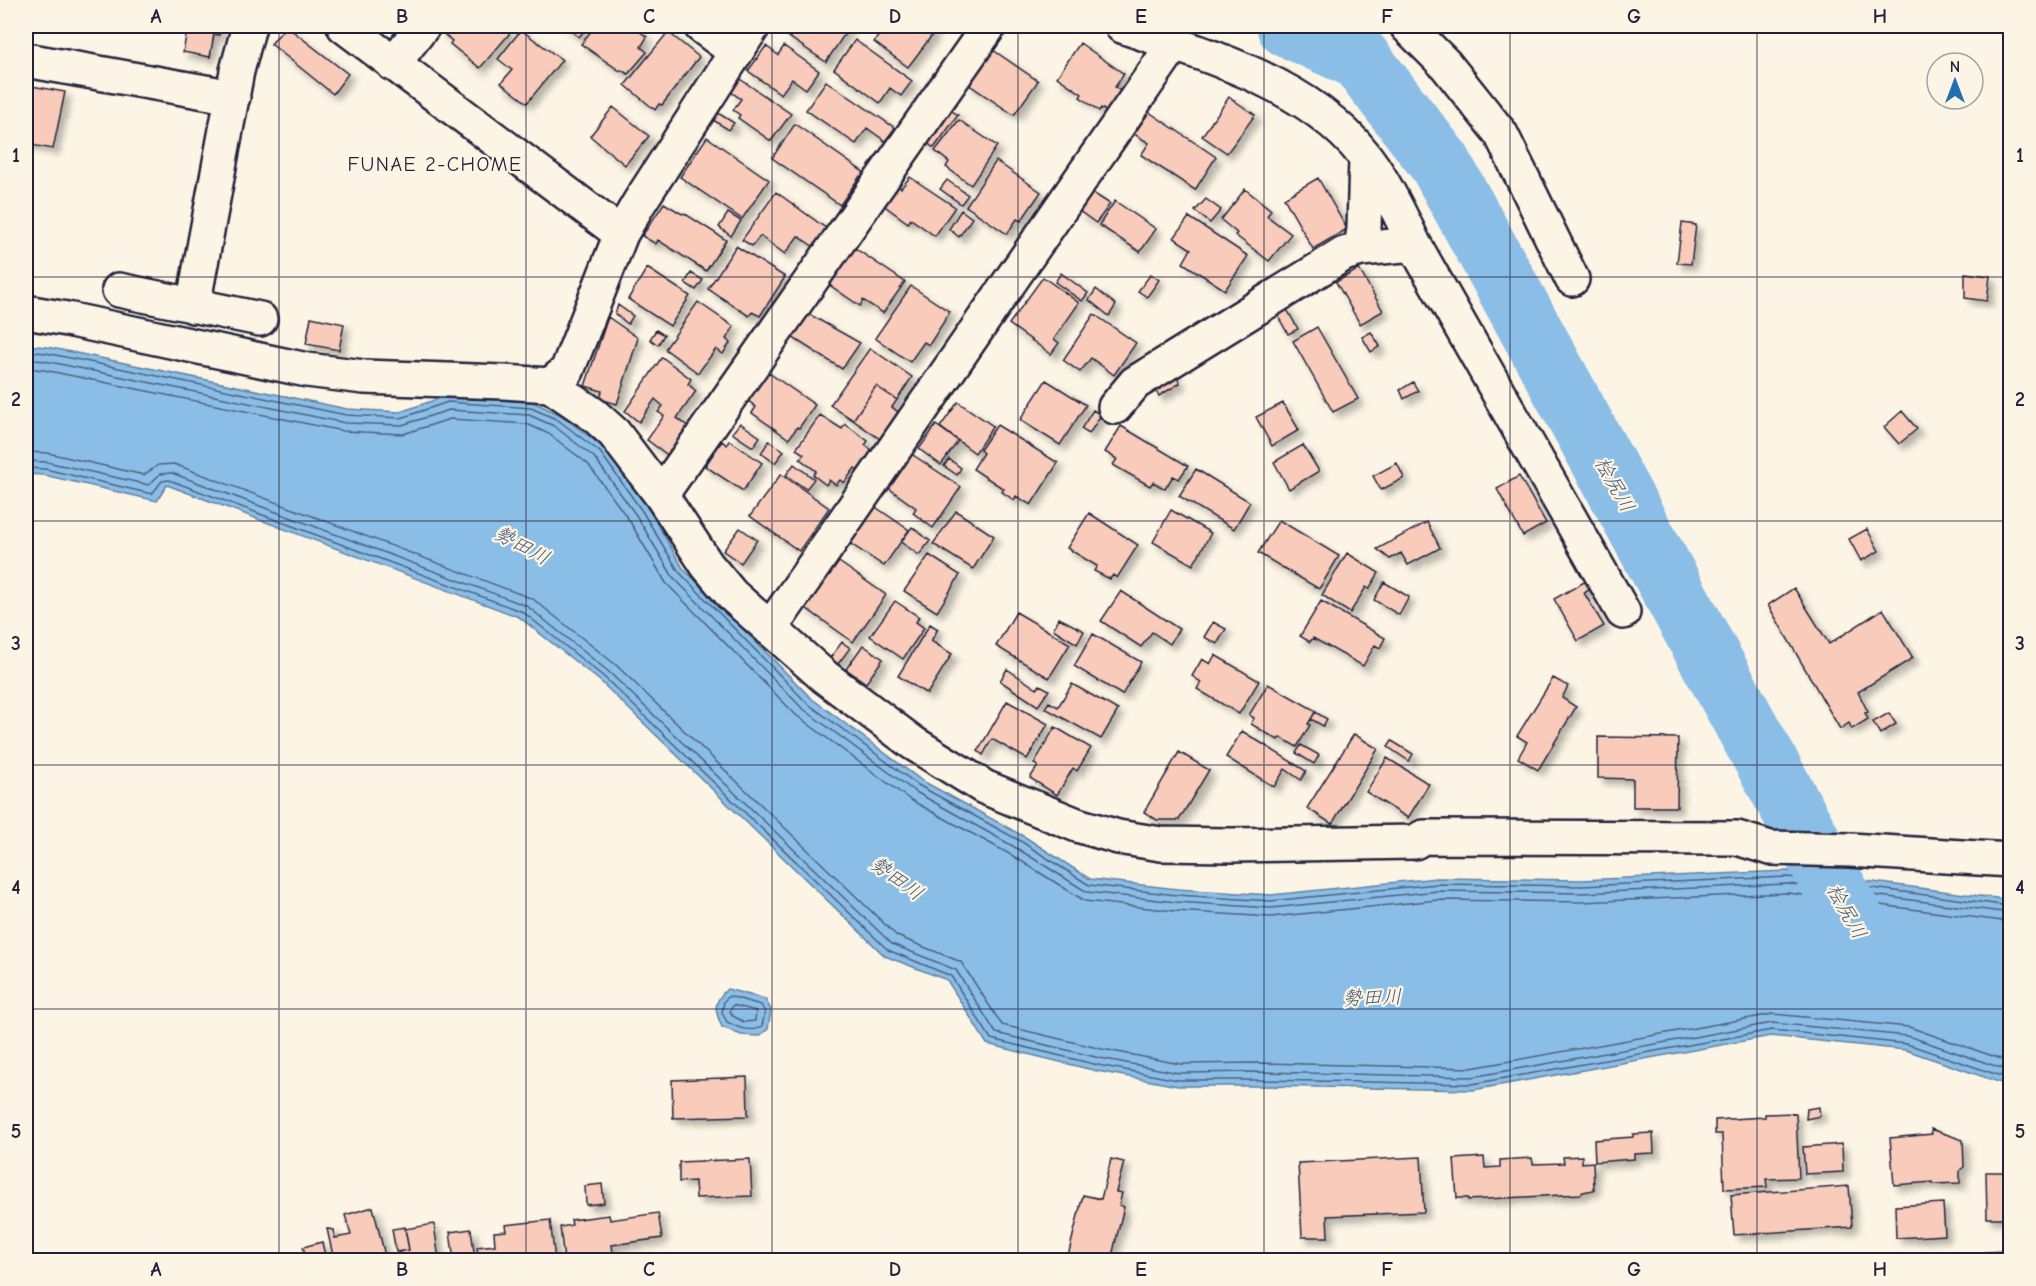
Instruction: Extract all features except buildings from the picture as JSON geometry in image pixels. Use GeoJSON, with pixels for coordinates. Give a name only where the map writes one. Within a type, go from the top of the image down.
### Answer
{"type":"FeatureCollection","features":[{"type":"Feature","properties":{"kind":"street"},"geometry":{"type":"LineString","coordinates":[[193,306],[249,26]]}},
{"type":"Feature","properties":{"kind":"street"},"geometry":{"type":"LineString","coordinates":[[344,26],[621,234]]}},
{"type":"Feature","properties":{"kind":"street"},"geometry":{"type":"LineString","coordinates":[[393,64],[423,26]]}},
{"type":"Feature","properties":{"kind":"street"},"geometry":{"type":"LineString","coordinates":[[550,385],[567,371],[621,234],[745,39],[700,26]]}},
{"type":"Feature","properties":{"kind":"street"},"geometry":{"type":"LineString","coordinates":[[661,495],[989,26]]}},
{"type":"Feature","properties":{"kind":"street"},"geometry":{"type":"LineString","coordinates":[[1122,26],[1268,81],[1306,101],[1350,139],[1373,166],[1414,244],[1623,612]]}},
{"type":"Feature","properties":{"kind":"street"},"geometry":{"type":"LineString","coordinates":[[1407,26],[1446,65],[1501,134],[1572,279]]}},
{"type":"Feature","properties":{"kind":"street"},"geometry":{"type":"LineString","coordinates":[[770,629],[1174,44]]}},
{"type":"Feature","properties":{"kind":"street"},"geometry":{"type":"LineString","coordinates":[[26,60],[233,97]]}},
{"type":"Feature","properties":{"kind":"street"},"geometry":{"type":"LineString","coordinates":[[1361,249],[1365,219],[1366,158]]}},
{"type":"Feature","properties":{"kind":"street"},"geometry":{"type":"LineString","coordinates":[[1115,407],[1135,383],[1344,254],[1361,249],[1414,244]]}},
{"type":"Feature","properties":{"kind":"street"},"geometry":{"type":"LineString","coordinates":[[119,290],[260,319]]}},
{"type":"Feature","properties":{"kind":"street"},"geometry":{"type":"LineString","coordinates":[[26,312],[319,371],[364,377],[550,385],[594,415],[614,433],[661,495],[706,565],[732,595],[825,677],[913,743],[984,787],[1077,825],[1118,837],[1161,844],[1231,845],[1415,842],[1423,837],[1737,838],[1770,848],[1850,850],[2010,860]]}},
{"type":"Feature","properties":{"kind":"water","name":"勢田川"},"geometry":{"type":"Polygon","coordinates":[[[26,345],[47,347],[347,409],[400,412],[446,396],[533,402],[561,415],[604,448],[648,508],[683,568],[811,698],[921,780],[1025,837],[1090,879],[1177,889],[1271,895],[1437,878],[1581,880],[1789,871],[2010,900],[2010,1086],[1906,1050],[1771,1036],[1473,1090],[1178,1086],[1097,1071],[987,1044],[947,980],[885,956],[600,681],[519,617],[167,485],[157,501],[44,475],[26,474],[26,345]]]}},
{"type":"Feature","properties":{"kind":"water"},"geometry":{"type":"Polygon","coordinates":[[[727,989],[765,999],[771,1010],[768,1029],[759,1036],[741,1035],[722,1027],[716,1006],[719,998],[727,989]]]}},
{"type":"Feature","properties":{"kind":"waterway","name":"桧尻川"},"geometry":{"type":"LineString","coordinates":[[1288,26],[1359,58],[1440,163],[1870,952]]}},
{"type":"Feature","properties":{"kind":"district","name":"FUNAE 2-CHOME"},"geometry":{"type":"Point","coordinates":[435,164]}}]}
